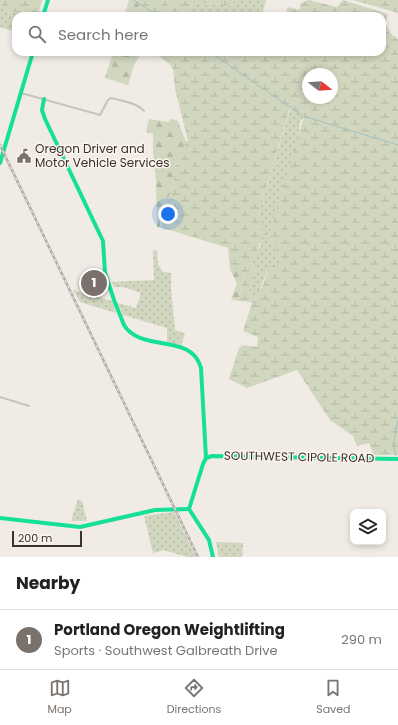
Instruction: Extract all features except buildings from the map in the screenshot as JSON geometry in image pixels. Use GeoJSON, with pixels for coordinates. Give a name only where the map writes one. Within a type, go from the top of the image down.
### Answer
{"type":"FeatureCollection","features":[{"type":"Feature","properties":{"kind":"main road"},"geometry":{"type":"LineString","coordinates":[[44,12],[48,0]]}},
{"type":"Feature","properties":{"kind":"main road"},"geometry":{"type":"LineString","coordinates":[[0,163],[32,56]]}},
{"type":"Feature","properties":{"kind":"main road"},"geometry":{"type":"LineString","coordinates":[[44,99],[42,110],[45,120],[103,241],[105,248],[105,272],[122,324],[131,333],[187,350],[199,361],[201,368],[206,458]]}},
{"type":"Feature","properties":{"kind":"main road","name":"SOUTHWEST CIPOLE ROAD"},"geometry":{"type":"LineString","coordinates":[[190,509],[202,466],[206,458],[212,456],[398,459]]}},
{"type":"Feature","properties":{"kind":"main road"},"geometry":{"type":"LineString","coordinates":[[0,518],[80,527],[155,510],[190,509],[209,540],[212,547],[213,557]]}},
{"type":"Feature","properties":{"kind":"street"},"geometry":{"type":"LineString","coordinates":[[21,93],[100,115],[108,100],[111,98],[136,106],[144,111]]}},
{"type":"Feature","properties":{"kind":"street"},"geometry":{"type":"LineString","coordinates":[[0,397],[29,406]]}},
{"type":"Feature","properties":{"kind":"green space"},"geometry":{"type":"Polygon","coordinates":[[[0,0],[42,0],[39,12],[28,12],[24,10],[21,12],[10,11],[0,4],[0,0]]]}},
{"type":"Feature","properties":{"kind":"green space"},"geometry":{"type":"Polygon","coordinates":[[[129,0],[136,0],[139,5],[140,12],[125,12],[129,0]]]}},
{"type":"Feature","properties":{"kind":"green space"},"geometry":{"type":"Polygon","coordinates":[[[136,0],[234,0],[233,6],[192,2],[190,12],[140,12],[139,5],[136,0]]]}},
{"type":"Feature","properties":{"kind":"green space"},"geometry":{"type":"Polygon","coordinates":[[[234,0],[266,0],[263,12],[190,12],[192,2],[233,6],[234,0]]]}},
{"type":"Feature","properties":{"kind":"green space"},"geometry":{"type":"Polygon","coordinates":[[[309,0],[337,7],[343,0],[382,12],[286,12],[288,7],[299,10],[301,3],[309,0]]]}},
{"type":"Feature","properties":{"kind":"green space"},"geometry":{"type":"Polygon","coordinates":[[[353,0],[398,0],[398,13],[353,0]]]}},
{"type":"Feature","properties":{"kind":"green space"},"geometry":{"type":"Polygon","coordinates":[[[0,4],[10,11],[15,12],[12,12],[12,31],[0,27],[0,4]]]}},
{"type":"Feature","properties":{"kind":"green space"},"geometry":{"type":"Polygon","coordinates":[[[386,26],[392,35],[398,39],[398,455],[374,455],[369,443],[357,446],[353,436],[330,420],[297,370],[247,388],[229,379],[239,348],[243,345],[257,347],[258,337],[243,331],[252,303],[254,304],[258,292],[263,285],[269,267],[279,268],[281,260],[269,236],[304,116],[290,108],[258,215],[263,226],[263,232],[260,245],[251,263],[255,269],[249,292],[251,297],[250,302],[238,301],[245,272],[230,269],[228,248],[160,227],[175,177],[174,168],[181,157],[186,141],[188,141],[175,89],[173,69],[169,63],[158,56],[386,56],[386,26]]]}},
{"type":"Feature","properties":{"kind":"green space"},"geometry":{"type":"Polygon","coordinates":[[[112,56],[140,56],[134,65],[128,85],[105,78],[112,56]]]}},
{"type":"Feature","properties":{"kind":"green space"},"geometry":{"type":"Polygon","coordinates":[[[291,107],[304,116],[300,122],[298,139],[269,236],[281,260],[279,268],[267,270],[254,304],[250,302],[251,297],[249,292],[255,269],[251,262],[261,245],[258,215],[291,107]]]}},
{"type":"Feature","properties":{"kind":"green space"},"geometry":{"type":"Polygon","coordinates":[[[149,119],[168,122],[171,119],[177,120],[186,141],[182,155],[179,161],[175,164],[175,177],[159,228],[157,227],[153,134],[146,132],[149,119]]]}},
{"type":"Feature","properties":{"kind":"green space"},"geometry":{"type":"Polygon","coordinates":[[[157,250],[158,264],[163,272],[171,273],[175,330],[185,333],[181,346],[167,342],[167,328],[123,315],[118,303],[136,308],[141,293],[123,287],[114,287],[112,282],[154,280],[153,251],[157,250]]]}},
{"type":"Feature","properties":{"kind":"green space"},"geometry":{"type":"Polygon","coordinates":[[[230,269],[245,271],[238,301],[231,299],[237,284],[230,269]]]}},
{"type":"Feature","properties":{"kind":"green space"},"geometry":{"type":"Polygon","coordinates":[[[73,290],[112,301],[116,313],[80,302],[73,290]]]}},
{"type":"Feature","properties":{"kind":"green space"},"geometry":{"type":"Polygon","coordinates":[[[78,499],[82,501],[87,521],[71,521],[78,499]]]}},
{"type":"Feature","properties":{"kind":"green space"},"geometry":{"type":"Polygon","coordinates":[[[174,512],[196,557],[187,557],[164,550],[153,553],[144,516],[174,512]]]}},
{"type":"Feature","properties":{"kind":"green space"},"geometry":{"type":"Polygon","coordinates":[[[216,542],[243,543],[242,557],[219,557],[216,542]]]}},
{"type":"Feature","properties":{"kind":"waterway"},"geometry":{"type":"LineString","coordinates":[[134,0],[152,12]]}},
{"type":"Feature","properties":{"kind":"waterway"},"geometry":{"type":"LineString","coordinates":[[216,56],[303,116],[398,145]]}},
{"type":"Feature","properties":{"kind":"waterway"},"geometry":{"type":"LineString","coordinates":[[396,456],[393,445],[398,420]]}},
{"type":"Feature","properties":{"kind":"railway"},"geometry":{"type":"LineString","coordinates":[[0,145],[198,557]]}},
{"type":"Feature","properties":{"kind":"traffic: fast"},"geometry":{"type":"LineString","coordinates":[[44,12],[48,0]]}},
{"type":"Feature","properties":{"kind":"traffic: fast"},"geometry":{"type":"LineString","coordinates":[[0,163],[32,56]]}},
{"type":"Feature","properties":{"kind":"traffic: fast"},"geometry":{"type":"LineString","coordinates":[[44,99],[42,110],[45,119],[103,241],[105,273],[124,325],[131,333],[140,338],[171,345],[190,352],[199,362],[201,368],[206,458]]}},
{"type":"Feature","properties":{"kind":"traffic: fast"},"geometry":{"type":"LineString","coordinates":[[189,509],[203,464],[206,458],[212,456],[398,459]]}},
{"type":"Feature","properties":{"kind":"traffic: fast"},"geometry":{"type":"LineString","coordinates":[[189,509],[209,540],[213,557]]}},
{"type":"Feature","properties":{"kind":"traffic: fast"},"geometry":{"type":"LineString","coordinates":[[0,518],[80,527],[155,510],[189,509]]}},
{"type":"Feature","properties":{"kind":"place","name":"Oregon Driver and Motor Vehicle Services"},"geometry":{"type":"Point","coordinates":[24,156]}},
{"type":"Feature","properties":{"kind":"place","name":"Portland Oregon Weightlifting"},"geometry":{"type":"Point","coordinates":[94,283]}}]}
